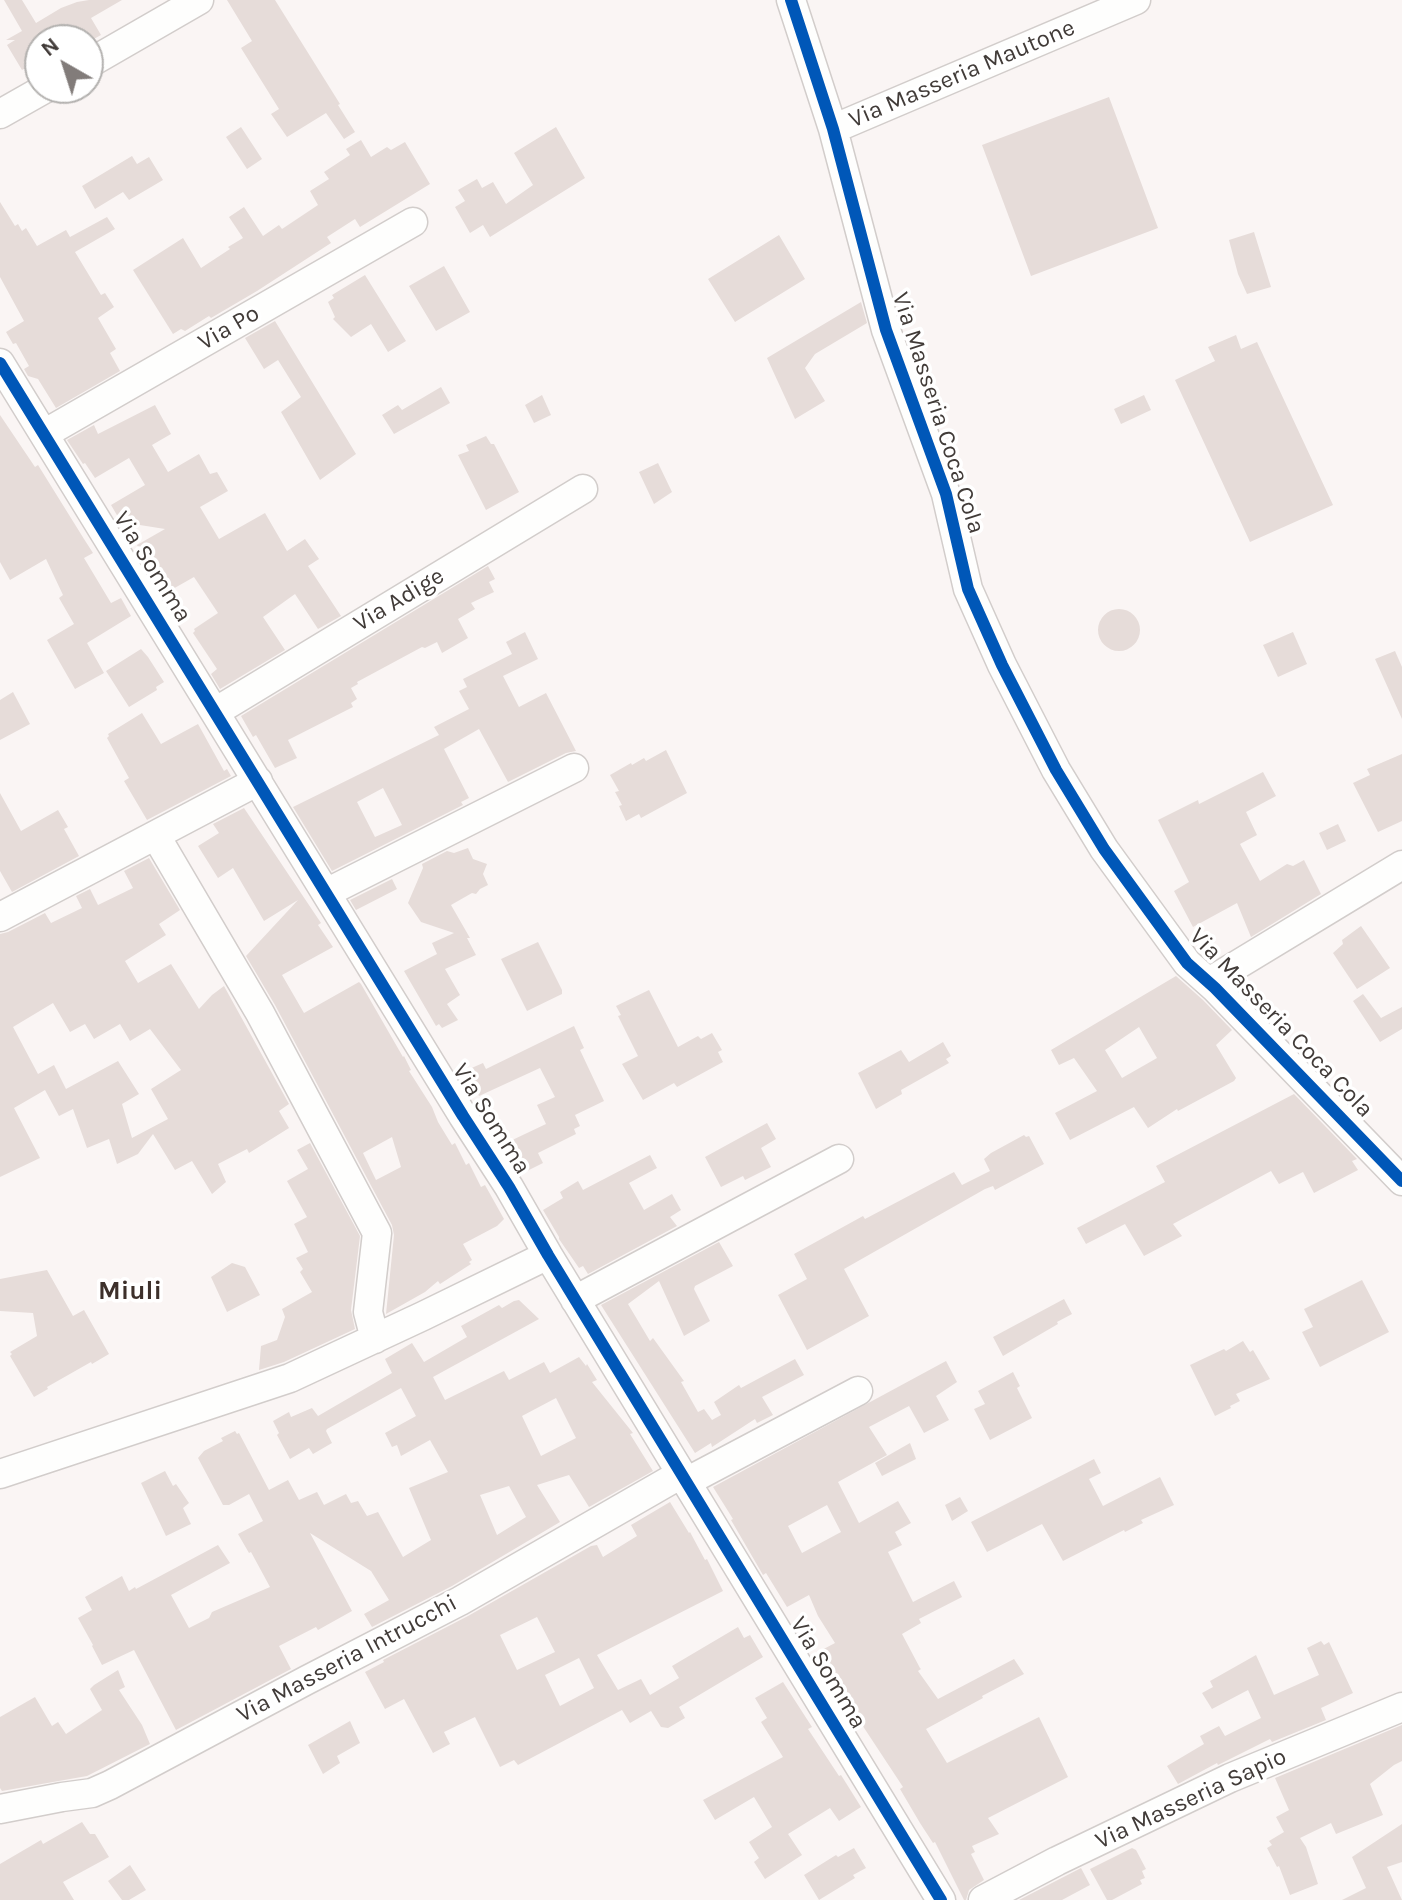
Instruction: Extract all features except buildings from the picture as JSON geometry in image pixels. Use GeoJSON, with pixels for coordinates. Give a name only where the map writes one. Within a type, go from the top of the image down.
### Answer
{"type":"FeatureCollection","features":[{"type":"Feature","properties":{"kind":"street"},"geometry":{"type":"LineString","coordinates":[[104,55],[199,0]]}},
{"type":"Feature","properties":{"kind":"street","name":"Via Masseria Coca Cola"},"geometry":{"type":"LineString","coordinates":[[791,0],[833,129],[886,330],[946,494],[968,589],[990,640],[1056,770],[1104,849],[1187,963],[1402,1181]]}},
{"type":"Feature","properties":{"kind":"street","name":"Via Masseria Mautone"},"geometry":{"type":"LineString","coordinates":[[833,129],[1136,0]]}},
{"type":"Feature","properties":{"kind":"street"},"geometry":{"type":"LineString","coordinates":[[0,114],[24,100]]}},
{"type":"Feature","properties":{"kind":"street","name":"Via Po"},"geometry":{"type":"LineString","coordinates":[[44,434],[413,222]]}},
{"type":"Feature","properties":{"kind":"street","name":"Via Somma"},"geometry":{"type":"LineString","coordinates":[[0,363],[509,1187],[941,1900]]}},
{"type":"Feature","properties":{"kind":"street","name":"Via Adige"},"geometry":{"type":"LineString","coordinates":[[215,712],[583,489]]}},
{"type":"Feature","properties":{"kind":"street"},"geometry":{"type":"LineString","coordinates":[[326,893],[574,768]]}},
{"type":"Feature","properties":{"kind":"street"},"geometry":{"type":"LineString","coordinates":[[0,917],[258,781]]}},
{"type":"Feature","properties":{"kind":"street"},"geometry":{"type":"LineString","coordinates":[[156,836],[260,1013],[377,1233],[368,1312],[375,1339]]}},
{"type":"Feature","properties":{"kind":"street"},"geometry":{"type":"LineString","coordinates":[[1209,982],[1402,865]]}},
{"type":"Feature","properties":{"kind":"street"},"geometry":{"type":"LineString","coordinates":[[575,1300],[839,1159]]}},
{"type":"Feature","properties":{"kind":"street"},"geometry":{"type":"LineString","coordinates":[[0,1474],[290,1378],[548,1255]]}},
{"type":"Feature","properties":{"kind":"street","name":"Via Masseria Intrucchi"},"geometry":{"type":"LineString","coordinates":[[0,1809],[92,1793],[110,1785],[460,1601],[684,1478],[858,1391]]}},
{"type":"Feature","properties":{"kind":"street","name":"Via Masseria Sapio"},"geometry":{"type":"LineString","coordinates":[[983,1900],[1230,1778],[1402,1707]]}},
{"type":"Feature","properties":{"kind":"cycle path"},"geometry":{"type":"LineString","coordinates":[[791,0],[833,129],[886,330],[946,494],[968,589],[1002,665],[1056,770],[1104,849],[1187,963],[1402,1181]]}},
{"type":"Feature","properties":{"kind":"cycle path"},"geometry":{"type":"LineString","coordinates":[[0,363],[509,1187],[941,1900]]}},
{"type":"Feature","properties":{"kind":"district","name":"Miuli"},"geometry":{"type":"Point","coordinates":[130,1292]}}]}
